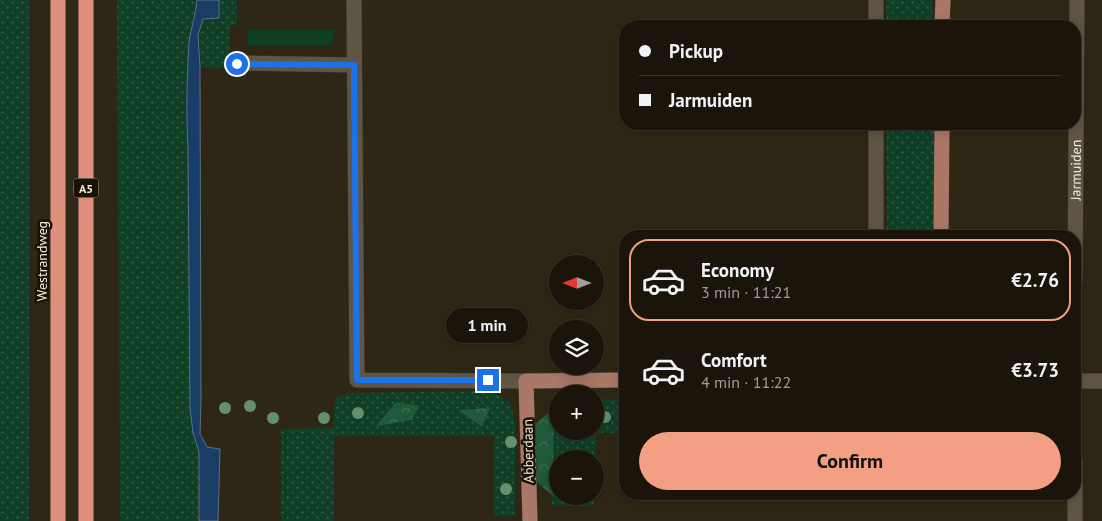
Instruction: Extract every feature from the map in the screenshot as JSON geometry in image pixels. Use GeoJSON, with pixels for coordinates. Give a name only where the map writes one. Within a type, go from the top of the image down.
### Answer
{"type":"FeatureCollection","features":[{"type":"Feature","properties":{"kind":"highway","name":"Westrandweg"},"geometry":{"type":"LineString","coordinates":[[58,0],[58,521]]}},
{"type":"Feature","properties":{"kind":"highway","name":"A5"},"geometry":{"type":"LineString","coordinates":[[86,0],[86,521]]}},
{"type":"Feature","properties":{"kind":"main road"},"geometry":{"type":"LineString","coordinates":[[942,20],[943,0]]}},
{"type":"Feature","properties":{"kind":"main road"},"geometry":{"type":"LineString","coordinates":[[941,230],[942,130]]}},
{"type":"Feature","properties":{"kind":"main road"},"geometry":{"type":"LineString","coordinates":[[526,381],[619,380]]}},
{"type":"Feature","properties":{"kind":"main road","name":"Abberdaan"},"geometry":{"type":"LineString","coordinates":[[526,381],[530,521]]}},
{"type":"Feature","properties":{"kind":"street"},"geometry":{"type":"LineString","coordinates":[[354,0],[357,380],[526,381]]}},
{"type":"Feature","properties":{"kind":"street"},"geometry":{"type":"LineString","coordinates":[[876,0],[876,20]]}},
{"type":"Feature","properties":{"kind":"street","name":"Jarmuiden"},"geometry":{"type":"LineString","coordinates":[[1077,0],[1077,20]]}},
{"type":"Feature","properties":{"kind":"street"},"geometry":{"type":"LineString","coordinates":[[237,64],[354,65]]}},
{"type":"Feature","properties":{"kind":"street"},"geometry":{"type":"LineString","coordinates":[[876,130],[876,230]]}},
{"type":"Feature","properties":{"kind":"street","name":"Jarmuiden"},"geometry":{"type":"LineString","coordinates":[[1075,230],[1076,130]]}},
{"type":"Feature","properties":{"kind":"street"},"geometry":{"type":"LineString","coordinates":[[1081,382],[1102,381]]}},
{"type":"Feature","properties":{"kind":"street"},"geometry":{"type":"LineString","coordinates":[[1076,500],[1076,521]]}},
{"type":"Feature","properties":{"kind":"shaded area"},"geometry":{"type":"Polygon","coordinates":[[[0,0],[1102,0],[1102,521],[0,521],[0,0]]]}},
{"type":"Feature","properties":{"kind":"green space"},"geometry":{"type":"Polygon","coordinates":[[[0,0],[30,0],[29,521],[0,521],[0,0]]]}},
{"type":"Feature","properties":{"kind":"green space"},"geometry":{"type":"Polygon","coordinates":[[[117,0],[197,0],[189,42],[187,108],[193,433],[199,452],[198,521],[120,521],[117,0]]]}},
{"type":"Feature","properties":{"kind":"green space"},"geometry":{"type":"Polygon","coordinates":[[[219,0],[237,0],[237,25],[230,26],[230,68],[200,67],[198,35],[203,19],[219,18],[219,0]]]}},
{"type":"Feature","properties":{"kind":"green space"},"geometry":{"type":"Polygon","coordinates":[[[886,0],[932,0],[933,20],[886,20],[886,0]]]}},
{"type":"Feature","properties":{"kind":"green space"},"geometry":{"type":"Polygon","coordinates":[[[248,30],[334,30],[332,45],[248,45],[248,30]]]}},
{"type":"Feature","properties":{"kind":"green space"},"geometry":{"type":"Polygon","coordinates":[[[886,130],[934,130],[934,230],[887,230],[886,130]]]}},
{"type":"Feature","properties":{"kind":"green space"},"geometry":{"type":"Polygon","coordinates":[[[491,391],[510,402],[515,421],[515,515],[494,516],[494,435],[334,436],[334,521],[281,521],[281,429],[333,428],[335,399],[349,393],[491,391]]]}},
{"type":"Feature","properties":{"kind":"green space"},"geometry":{"type":"Polygon","coordinates":[[[604,399],[619,400],[619,433],[604,433],[604,399]]]}},
{"type":"Feature","properties":{"kind":"green space"},"geometry":{"type":"Polygon","coordinates":[[[396,402],[419,406],[412,420],[376,426],[396,402]]]}},
{"type":"Feature","properties":{"kind":"green space"},"geometry":{"type":"Polygon","coordinates":[[[490,408],[482,427],[459,410],[490,408]]]}},
{"type":"Feature","properties":{"kind":"green space"},"geometry":{"type":"Polygon","coordinates":[[[549,412],[549,440],[553,440],[553,450],[549,450],[549,493],[536,481],[535,424],[549,412]]]}},
{"type":"Feature","properties":{"kind":"green space"},"geometry":{"type":"Polygon","coordinates":[[[551,440],[596,440],[595,450],[551,450],[551,440]]]}},
{"type":"Feature","properties":{"kind":"green space"},"geometry":{"type":"Polygon","coordinates":[[[552,505],[593,505],[593,506],[552,505]]]}},
{"type":"Feature","properties":{"kind":"water"},"geometry":{"type":"Polygon","coordinates":[[[197,0],[219,0],[219,18],[203,19],[198,35],[200,67],[200,434],[207,447],[220,449],[218,521],[199,521],[199,452],[193,433],[190,408],[187,95],[189,42],[197,0]]]}},
{"type":"Feature","properties":{"kind":"route"},"geometry":{"type":"LineString","coordinates":[[237,64],[354,65],[357,380],[488,380]]}}]}
